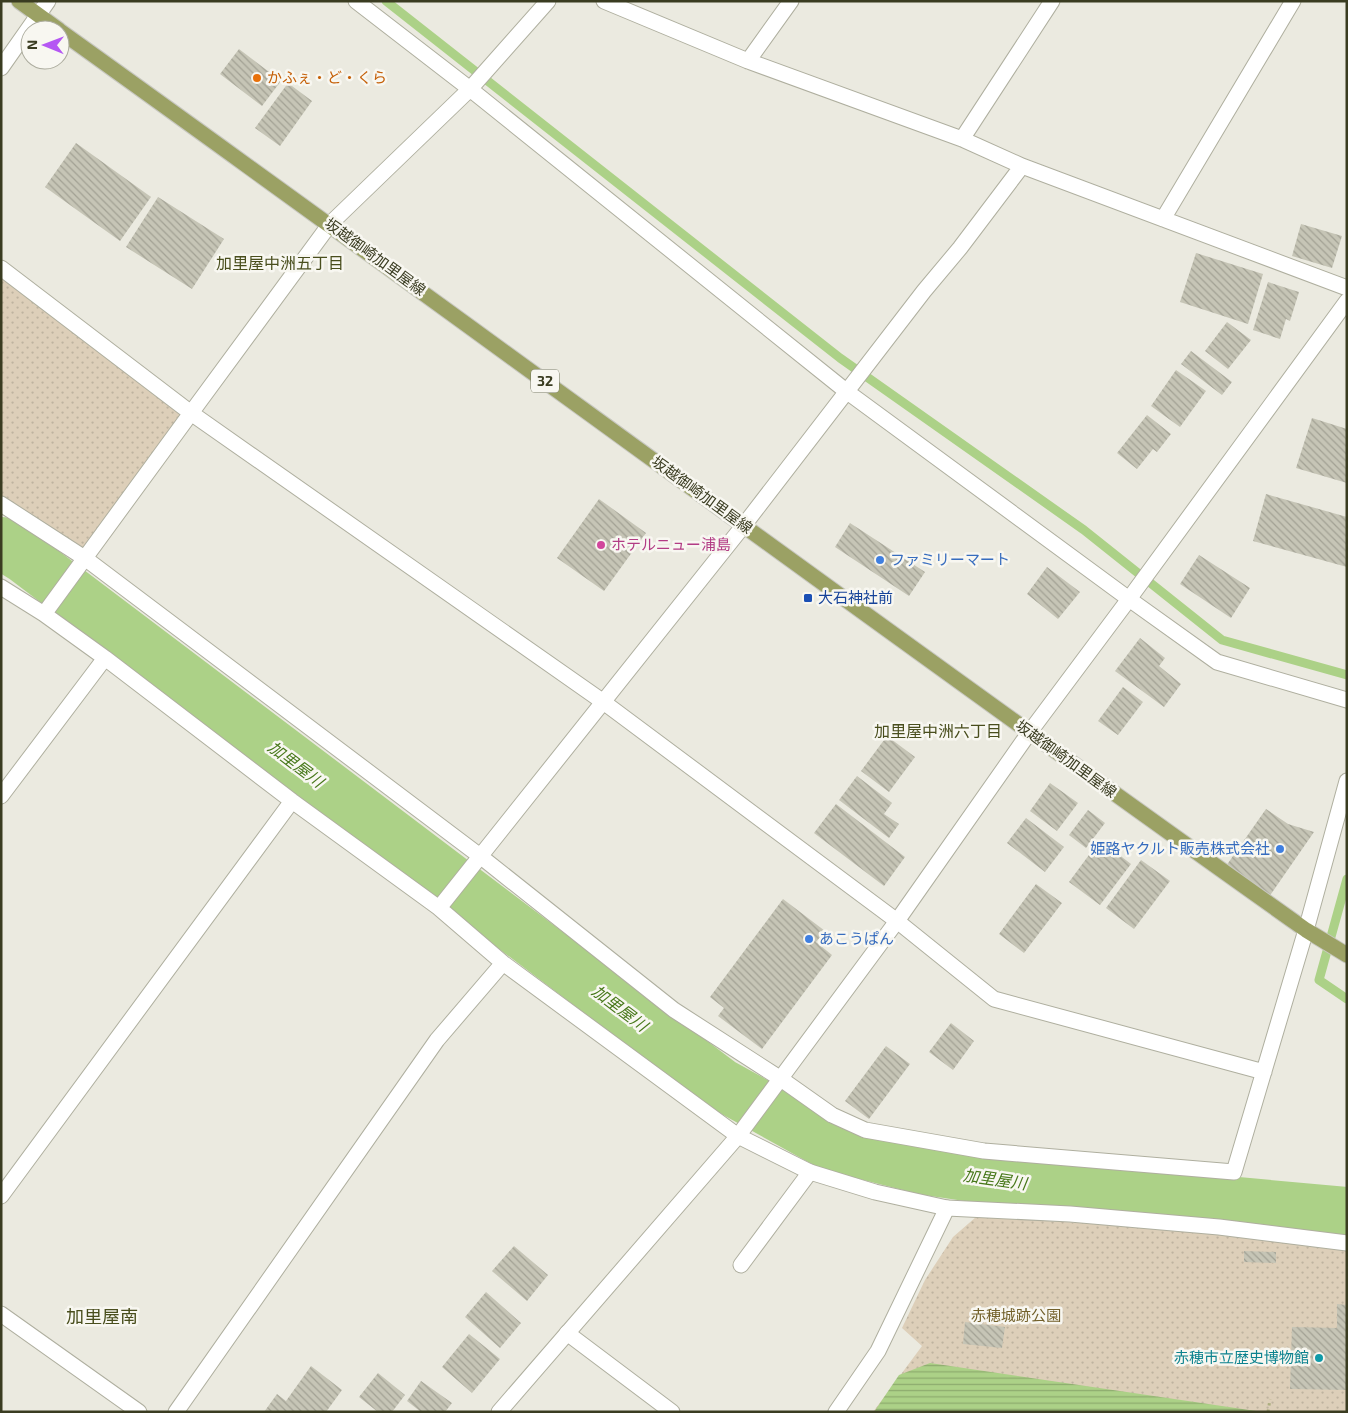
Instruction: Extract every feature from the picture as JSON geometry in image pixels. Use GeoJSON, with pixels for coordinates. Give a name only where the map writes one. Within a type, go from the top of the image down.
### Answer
{"type":"FeatureCollection","features":[{"type":"Feature","properties":{"kind":"main road","name":"坂越御崎加里屋線"},"geometry":{"type":"LineString","coordinates":[[19,1],[45,20]]}},
{"type":"Feature","properties":{"kind":"main road","name":"坂越御崎加里屋線"},"geometry":{"type":"LineString","coordinates":[[70,37],[1029,732],[1312,934],[1341,952]]}},
{"type":"Feature","properties":{"kind":"street"},"geometry":{"type":"LineString","coordinates":[[1,68],[48,1]]}},
{"type":"Feature","properties":{"kind":"street"},"geometry":{"type":"LineString","coordinates":[[356,1],[470,89],[846,391],[1132,595],[1217,662],[1347,700]]}},
{"type":"Feature","properties":{"kind":"street"},"geometry":{"type":"LineString","coordinates":[[44,614],[330,224],[470,89],[548,1]]}},
{"type":"Feature","properties":{"kind":"street"},"geometry":{"type":"LineString","coordinates":[[604,1],[748,61],[962,139],[1022,166],[1347,288]]}},
{"type":"Feature","properties":{"kind":"street"},"geometry":{"type":"LineString","coordinates":[[748,61],[791,1]]}},
{"type":"Feature","properties":{"kind":"street"},"geometry":{"type":"LineString","coordinates":[[962,139],[1052,1]]}},
{"type":"Feature","properties":{"kind":"street"},"geometry":{"type":"LineString","coordinates":[[1163,219],[1293,1]]}},
{"type":"Feature","properties":{"kind":"street"},"geometry":{"type":"LineString","coordinates":[[438,908],[744,525],[1022,166]]}},
{"type":"Feature","properties":{"kind":"street"},"geometry":{"type":"LineString","coordinates":[[1,268],[191,413],[602,701],[897,921],[994,999],[1264,1072]]}},
{"type":"Feature","properties":{"kind":"street"},"geometry":{"type":"LineString","coordinates":[[499,1412],[741,1132],[897,921],[1029,732],[1132,595],[1347,301]]}},
{"type":"Feature","properties":{"kind":"street"},"geometry":{"type":"LineString","coordinates":[[1,504],[86,559],[480,856],[674,1010],[777,1083],[832,1115],[866,1130],[984,1151],[1234,1172],[1264,1072],[1312,934],[1347,781]]}},
{"type":"Feature","properties":{"kind":"street"},"geometry":{"type":"LineString","coordinates":[[1,587],[44,614],[105,658],[292,801],[438,908],[503,963],[741,1132],[810,1172],[875,1192],[947,1208],[1070,1214],[1219,1227],[1347,1243]]}},
{"type":"Feature","properties":{"kind":"street"},"geometry":{"type":"LineString","coordinates":[[1,796],[105,658]]}},
{"type":"Feature","properties":{"kind":"street"},"geometry":{"type":"LineString","coordinates":[[1,1196],[292,801]]}},
{"type":"Feature","properties":{"kind":"street"},"geometry":{"type":"LineString","coordinates":[[176,1412],[437,1040],[503,963]]}},
{"type":"Feature","properties":{"kind":"street"},"geometry":{"type":"LineString","coordinates":[[741,1265],[810,1172]]}},
{"type":"Feature","properties":{"kind":"street"},"geometry":{"type":"LineString","coordinates":[[836,1412],[878,1351],[947,1208]]}},
{"type":"Feature","properties":{"kind":"street"},"geometry":{"type":"LineString","coordinates":[[1,1314],[139,1412]]}},
{"type":"Feature","properties":{"kind":"street"},"geometry":{"type":"LineString","coordinates":[[566,1333],[672,1412]]}},
{"type":"Feature","properties":{"kind":"path"},"geometry":{"type":"LineString","coordinates":[[1268,1412],[1270,1399]]}},
{"type":"Feature","properties":{"kind":"green space"},"geometry":{"type":"Polygon","coordinates":[[[1,268],[191,413],[86,559],[1,504],[1,268]]]}},
{"type":"Feature","properties":{"kind":"green space","name":"赤穂城跡公園"},"geometry":{"type":"Polygon","coordinates":[[[976,1217],[1347,1238],[1347,1412],[873,1412],[922,1346],[902,1328],[925,1280],[953,1237],[976,1217]]]}},
{"type":"Feature","properties":{"kind":"shaded area"},"geometry":{"type":"Polygon","coordinates":[[[930,1363],[1256,1411],[874,1412],[899,1375],[930,1363]]]}},
{"type":"Feature","properties":{"kind":"building"},"geometry":{"type":"Polygon","coordinates":[[[239,49],[281,81],[262,106],[220,74],[239,49]]]}},
{"type":"Feature","properties":{"kind":"building"},"geometry":{"type":"Polygon","coordinates":[[[288,83],[312,101],[280,146],[255,128],[288,83]]]}},
{"type":"Feature","properties":{"kind":"building"},"geometry":{"type":"Polygon","coordinates":[[[76,143],[151,197],[120,241],[45,187],[76,143]]]}},
{"type":"Feature","properties":{"kind":"building"},"geometry":{"type":"Polygon","coordinates":[[[158,197],[224,239],[192,289],[126,247],[158,197]]]}},
{"type":"Feature","properties":{"kind":"building"},"geometry":{"type":"Polygon","coordinates":[[[1301,224],[1342,236],[1332,268],[1292,256],[1301,224]]]}},
{"type":"Feature","properties":{"kind":"building"},"geometry":{"type":"Polygon","coordinates":[[[1196,253],[1263,274],[1248,324],[1180,302],[1196,253]]]}},
{"type":"Feature","properties":{"kind":"building"},"geometry":{"type":"Polygon","coordinates":[[[1268,282],[1299,292],[1290,321],[1286,319],[1280,339],[1253,330],[1268,282]]]}},
{"type":"Feature","properties":{"kind":"building"},"geometry":{"type":"Polygon","coordinates":[[[1227,322],[1251,340],[1228,369],[1205,351],[1227,322]]]}},
{"type":"Feature","properties":{"kind":"building"},"geometry":{"type":"Polygon","coordinates":[[[1191,351],[1232,382],[1222,395],[1181,364],[1191,351]]]}},
{"type":"Feature","properties":{"kind":"building"},"geometry":{"type":"Polygon","coordinates":[[[1176,370],[1206,391],[1180,427],[1151,406],[1176,370]]]}},
{"type":"Feature","properties":{"kind":"building"},"geometry":{"type":"Polygon","coordinates":[[[1147,415],[1171,434],[1157,452],[1153,449],[1137,469],[1117,453],[1147,415]]]}},
{"type":"Feature","properties":{"kind":"building"},"geometry":{"type":"Polygon","coordinates":[[[1312,418],[1347,429],[1347,483],[1296,468],[1312,418]]]}},
{"type":"Feature","properties":{"kind":"building"},"geometry":{"type":"Polygon","coordinates":[[[1266,494],[1347,517],[1347,567],[1253,541],[1266,494]]]}},
{"type":"Feature","properties":{"kind":"building","name":"ホテルニュー浦島"},"geometry":{"type":"Polygon","coordinates":[[[599,499],[646,533],[604,591],[557,558],[599,499]]]}},
{"type":"Feature","properties":{"kind":"building","name":"ファミリーマート"},"geometry":{"type":"Polygon","coordinates":[[[850,523],[925,572],[909,596],[835,547],[850,523]]]}},
{"type":"Feature","properties":{"kind":"building"},"geometry":{"type":"Polygon","coordinates":[[[1199,555],[1250,588],[1231,618],[1180,584],[1199,555]]]}},
{"type":"Feature","properties":{"kind":"building"},"geometry":{"type":"Polygon","coordinates":[[[1047,567],[1080,592],[1058,619],[1027,594],[1047,567]]]}},
{"type":"Feature","properties":{"kind":"building"},"geometry":{"type":"Polygon","coordinates":[[[1140,638],[1165,658],[1159,666],[1181,684],[1164,707],[1115,671],[1140,638]]]}},
{"type":"Feature","properties":{"kind":"building"},"geometry":{"type":"Polygon","coordinates":[[[1123,687],[1143,702],[1118,735],[1098,721],[1123,687]]]}},
{"type":"Feature","properties":{"kind":"building"},"geometry":{"type":"Polygon","coordinates":[[[887,736],[915,757],[889,792],[861,771],[887,736]]]}},
{"type":"Feature","properties":{"kind":"building"},"geometry":{"type":"Polygon","coordinates":[[[857,776],[892,803],[884,814],[899,824],[889,838],[839,800],[857,776]]]}},
{"type":"Feature","properties":{"kind":"building"},"geometry":{"type":"Polygon","coordinates":[[[1050,783],[1078,803],[1057,831],[1030,811],[1050,783]]]}},
{"type":"Feature","properties":{"kind":"building"},"geometry":{"type":"Polygon","coordinates":[[[836,804],[905,857],[884,886],[814,833],[836,804]]]}},
{"type":"Feature","properties":{"kind":"building"},"geometry":{"type":"Polygon","coordinates":[[[1266,809],[1288,824],[1314,832],[1269,897],[1226,866],[1266,809]]]}},
{"type":"Feature","properties":{"kind":"building"},"geometry":{"type":"Polygon","coordinates":[[[1088,810],[1105,823],[1086,848],[1069,835],[1088,810]]]}},
{"type":"Feature","properties":{"kind":"building"},"geometry":{"type":"Polygon","coordinates":[[[1026,818],[1064,847],[1045,872],[1007,843],[1026,818]]]}},
{"type":"Feature","properties":{"kind":"building"},"geometry":{"type":"Polygon","coordinates":[[[1100,840],[1131,864],[1100,905],[1069,882],[1100,840]]]}},
{"type":"Feature","properties":{"kind":"building"},"geometry":{"type":"Polygon","coordinates":[[[1141,860],[1170,881],[1134,929],[1106,908],[1141,860]]]}},
{"type":"Feature","properties":{"kind":"building"},"geometry":{"type":"Polygon","coordinates":[[[1036,884],[1062,903],[1024,953],[999,934],[1036,884]]]}},
{"type":"Feature","properties":{"kind":"building"},"geometry":{"type":"Polygon","coordinates":[[[783,899],[825,931],[816,942],[832,955],[762,1049],[718,1016],[724,1008],[710,997],[783,899]]]}},
{"type":"Feature","properties":{"kind":"building"},"geometry":{"type":"Polygon","coordinates":[[[951,1023],[974,1041],[953,1070],[929,1052],[951,1023]]]}},
{"type":"Feature","properties":{"kind":"building"},"geometry":{"type":"Polygon","coordinates":[[[886,1046],[910,1064],[869,1119],[845,1101],[886,1046]]]}},
{"type":"Feature","properties":{"kind":"building"},"geometry":{"type":"Polygon","coordinates":[[[514,1246],[548,1275],[527,1301],[492,1271],[514,1246]]]}},
{"type":"Feature","properties":{"kind":"building"},"geometry":{"type":"Polygon","coordinates":[[[1244,1251],[1276,1252],[1276,1263],[1244,1262],[1244,1251]]]}},
{"type":"Feature","properties":{"kind":"building"},"geometry":{"type":"Polygon","coordinates":[[[486,1292],[521,1323],[500,1348],[465,1317],[486,1292]]]}},
{"type":"Feature","properties":{"kind":"building","name":"赤穂市立歴史博物館"},"geometry":{"type":"Polygon","coordinates":[[[1337,1304],[1347,1305],[1347,1390],[1290,1389],[1292,1327],[1337,1328],[1337,1304]]]}},
{"type":"Feature","properties":{"kind":"building"},"geometry":{"type":"Polygon","coordinates":[[[965,1322],[1005,1327],[1002,1348],[963,1344],[965,1322]]]}},
{"type":"Feature","properties":{"kind":"building"},"geometry":{"type":"Polygon","coordinates":[[[469,1334],[500,1359],[472,1393],[442,1367],[469,1334]]]}},
{"type":"Feature","properties":{"kind":"building"},"geometry":{"type":"Polygon","coordinates":[[[311,1366],[342,1390],[326,1412],[264,1412],[277,1394],[286,1401],[311,1366]]]}},
{"type":"Feature","properties":{"kind":"building"},"geometry":{"type":"Polygon","coordinates":[[[378,1373],[405,1395],[392,1412],[378,1412],[359,1397],[378,1373]]]}},
{"type":"Feature","properties":{"kind":"building"},"geometry":{"type":"Polygon","coordinates":[[[421,1381],[452,1403],[445,1412],[421,1412],[407,1401],[421,1381]]]}},
{"type":"Feature","properties":{"kind":"waterway"},"geometry":{"type":"LineString","coordinates":[[386,1],[840,358],[1084,530],[1222,640],[1347,675]]}},
{"type":"Feature","properties":{"kind":"waterway","name":"加里屋川"},"geometry":{"type":"LineString","coordinates":[[1,543],[25,558],[721,1084],[831,1145],[926,1169],[1027,1184],[1347,1213]]}},
{"type":"Feature","properties":{"kind":"waterway"},"geometry":{"type":"LineString","coordinates":[[1347,879],[1319,980],[1347,999]]}},
{"type":"Feature","properties":{"kind":"place","name":"かふぇ・ど・くら"},"geometry":{"type":"Point","coordinates":[257,78]}},
{"type":"Feature","properties":{"kind":"place","name":"ホテルニュー浦島"},"geometry":{"type":"Point","coordinates":[601,545]}},
{"type":"Feature","properties":{"kind":"place","name":"ファミリーマート"},"geometry":{"type":"Point","coordinates":[880,560]}},
{"type":"Feature","properties":{"kind":"place","name":"大石神社前"},"geometry":{"type":"Point","coordinates":[808,598]}},
{"type":"Feature","properties":{"kind":"place","name":"姫路ヤクルト販売株式会社"},"geometry":{"type":"Point","coordinates":[1280,849]}},
{"type":"Feature","properties":{"kind":"place","name":"あこうぱん"},"geometry":{"type":"Point","coordinates":[809,939]}},
{"type":"Feature","properties":{"kind":"place","name":"赤穂市立歴史博物館"},"geometry":{"type":"Point","coordinates":[1319,1358]}},
{"type":"Feature","properties":{"kind":"district","name":"加里屋中洲五丁目"},"geometry":{"type":"Point","coordinates":[280,263]}},
{"type":"Feature","properties":{"kind":"district","name":"加里屋中洲六丁目"},"geometry":{"type":"Point","coordinates":[938,731]}},
{"type":"Feature","properties":{"kind":"district","name":"加里屋南"},"geometry":{"type":"Point","coordinates":[102,1317]}}]}
